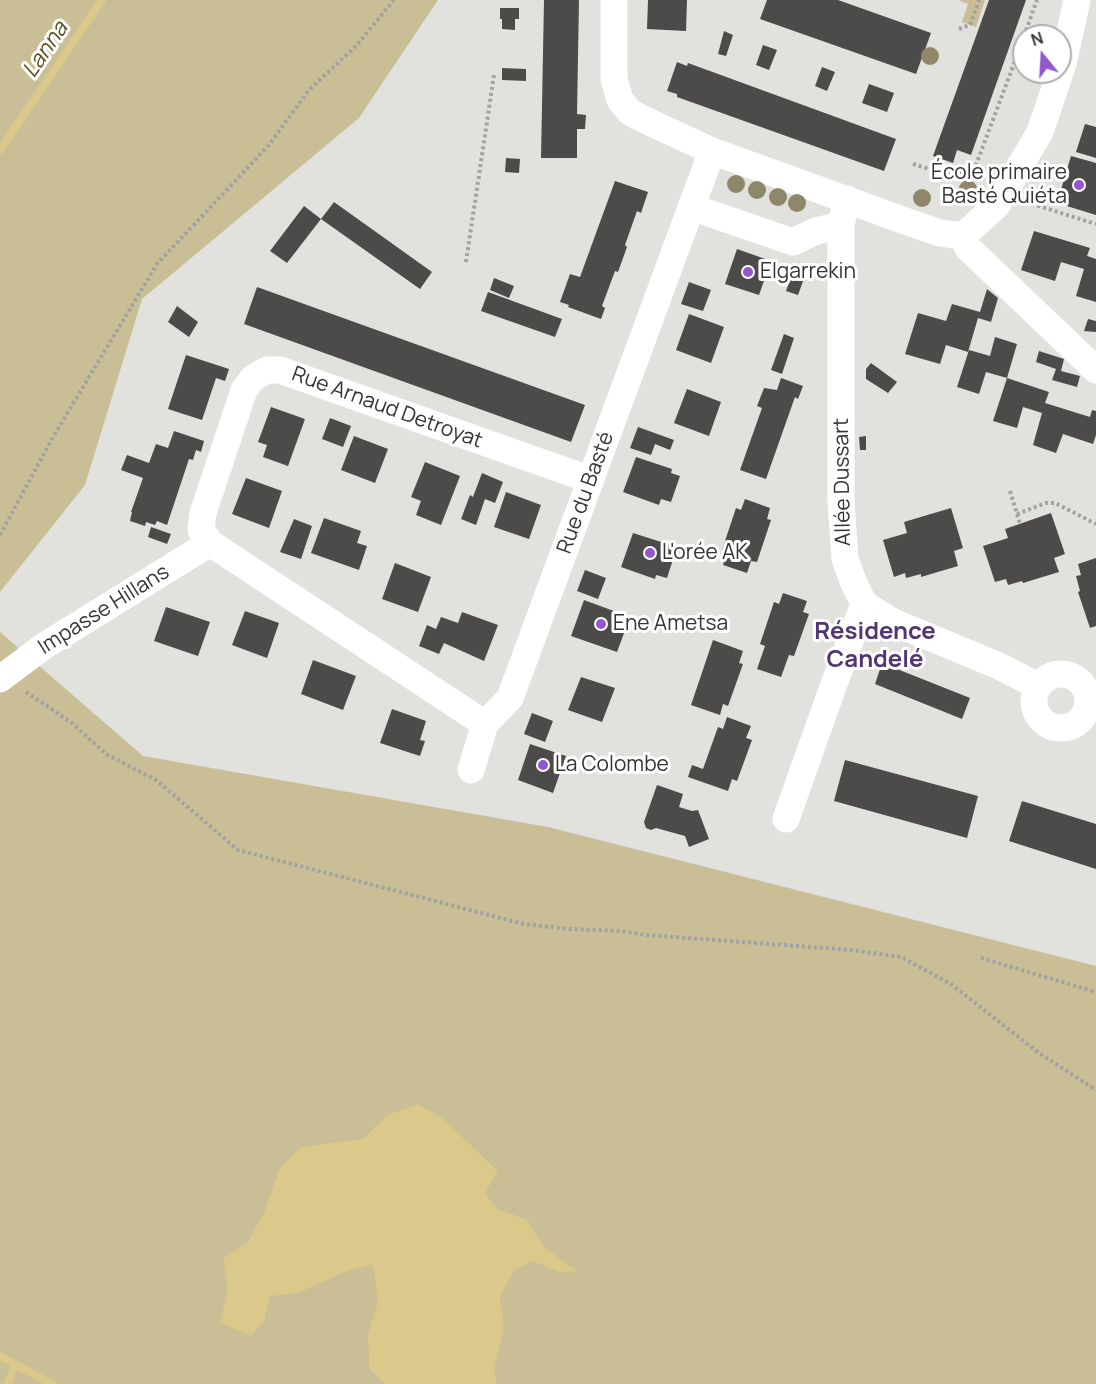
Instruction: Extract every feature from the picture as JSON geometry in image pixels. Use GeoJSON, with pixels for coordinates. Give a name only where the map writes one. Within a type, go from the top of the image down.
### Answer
{"type":"FeatureCollection","features":[{"type":"Feature","properties":{"kind":"street"},"geometry":{"type":"LineString","coordinates":[[614,0],[614,79],[620,100],[630,112],[844,212],[963,236],[998,205],[1040,132],[1063,64],[1077,0]]}},
{"type":"Feature","properties":{"kind":"street","name":"Rue du Basté"},"geometry":{"type":"LineString","coordinates":[[471,771],[485,724],[510,698],[712,151]]}},
{"type":"Feature","properties":{"kind":"street"},"geometry":{"type":"LineString","coordinates":[[692,207],[793,243],[844,212]]}},
{"type":"Feature","properties":{"kind":"street","name":"Allée Dussart"},"geometry":{"type":"LineString","coordinates":[[844,212],[841,502],[845,560],[864,604]]}},
{"type":"Feature","properties":{"kind":"street"},"geometry":{"type":"LineString","coordinates":[[963,236],[969,248],[1096,370]]}},
{"type":"Feature","properties":{"kind":"street","name":"Rue Arnaud Detroyat"},"geometry":{"type":"LineString","coordinates":[[210,543],[201,530],[203,513],[244,390],[253,378],[267,370],[280,370],[591,480]]}},
{"type":"Feature","properties":{"kind":"street"},"geometry":{"type":"LineString","coordinates":[[210,543],[485,724]]}},
{"type":"Feature","properties":{"kind":"street","name":"Impasse Hillans"},"geometry":{"type":"LineString","coordinates":[[1,679],[44,646],[210,543]]}},
{"type":"Feature","properties":{"kind":"street"},"geometry":{"type":"LineString","coordinates":[[786,819],[864,604],[893,622],[999,666],[1038,686]]}},
{"type":"Feature","properties":{"kind":"street"},"geometry":{"type":"LineString","coordinates":[[1059,674],[1075,677],[1086,688],[1091,713],[1069,727],[1053,727],[1044,723],[1034,705],[1034,695],[1038,686],[1044,680],[1059,674]]}},
{"type":"Feature","properties":{"kind":"path"},"geometry":{"type":"LineString","coordinates":[[0,535],[53,437],[157,264],[269,145],[309,90],[357,46],[394,0]]}},
{"type":"Feature","properties":{"kind":"path"},"geometry":{"type":"LineString","coordinates":[[959,30],[970,25],[979,0]]}},
{"type":"Feature","properties":{"kind":"path"},"geometry":{"type":"LineString","coordinates":[[1028,24],[1037,0]]}},
{"type":"Feature","properties":{"kind":"path"},"geometry":{"type":"LineString","coordinates":[[913,164],[949,175],[965,171],[976,165],[1012,68]]}},
{"type":"Feature","properties":{"kind":"path"},"geometry":{"type":"LineString","coordinates":[[466,262],[494,75]]}},
{"type":"Feature","properties":{"kind":"path"},"geometry":{"type":"LineString","coordinates":[[1003,195],[1096,224]]}},
{"type":"Feature","properties":{"kind":"path"},"geometry":{"type":"LineString","coordinates":[[1010,491],[1020,524]]}},
{"type":"Feature","properties":{"kind":"path"},"geometry":{"type":"LineString","coordinates":[[1017,514],[1046,503],[1055,503],[1096,524]]}},
{"type":"Feature","properties":{"kind":"path"},"geometry":{"type":"LineString","coordinates":[[1,679],[25,691],[72,723],[106,754],[156,780],[238,849],[524,924],[852,950],[901,957],[951,984],[1039,1053],[1096,1090]]}},
{"type":"Feature","properties":{"kind":"path"},"geometry":{"type":"LineString","coordinates":[[981,958],[1096,992]]}},
{"type":"Feature","properties":{"kind":"shaded area"},"geometry":{"type":"Polygon","coordinates":[[[0,0],[438,0],[359,118],[142,299],[85,485],[0,592],[0,0]]]}},
{"type":"Feature","properties":{"kind":"shaded area"},"geometry":{"type":"Polygon","coordinates":[[[958,0],[985,0],[976,27],[962,22],[968,4],[958,0]]]}},
{"type":"Feature","properties":{"kind":"shaded area"},"geometry":{"type":"Polygon","coordinates":[[[0,632],[143,756],[548,827],[1096,966],[1096,1384],[0,1384],[0,632]]]}},
{"type":"Feature","properties":{"kind":"shaded area"},"geometry":{"type":"Polygon","coordinates":[[[418,1104],[442,1118],[498,1171],[485,1193],[497,1209],[526,1219],[545,1248],[577,1271],[560,1272],[533,1261],[515,1269],[500,1296],[504,1327],[494,1369],[497,1384],[404,1384],[382,1363],[381,1337],[391,1304],[385,1261],[344,1272],[298,1293],[270,1296],[264,1322],[251,1336],[220,1322],[228,1290],[223,1258],[247,1243],[264,1213],[279,1170],[301,1147],[363,1139],[388,1115],[418,1104]]]}},
{"type":"Feature","properties":{"kind":"building"},"geometry":{"type":"Polygon","coordinates":[[[544,0],[579,0],[577,114],[586,115],[585,129],[577,129],[577,158],[541,158],[544,0]]]}},
{"type":"Feature","properties":{"kind":"building"},"geometry":{"type":"Polygon","coordinates":[[[648,0],[687,0],[686,31],[647,29],[648,0]]]}},
{"type":"Feature","properties":{"kind":"building"},"geometry":{"type":"Polygon","coordinates":[[[767,0],[838,0],[931,33],[916,74],[760,19],[767,0]]]}},
{"type":"Feature","properties":{"kind":"building"},"geometry":{"type":"Polygon","coordinates":[[[989,0],[1026,0],[1017,24],[1012,24],[1012,39],[971,155],[957,150],[953,163],[933,156],[989,0]]]}},
{"type":"Feature","properties":{"kind":"building"},"geometry":{"type":"Polygon","coordinates":[[[500,8],[519,8],[519,19],[515,19],[515,30],[502,29],[500,8]]]}},
{"type":"Feature","properties":{"kind":"building"},"geometry":{"type":"Polygon","coordinates":[[[724,31],[733,35],[726,56],[718,54],[724,31]]]}},
{"type":"Feature","properties":{"kind":"building"},"geometry":{"type":"Polygon","coordinates":[[[763,45],[777,50],[769,70],[756,65],[763,45]]]}},
{"type":"Feature","properties":{"kind":"building"},"geometry":{"type":"Polygon","coordinates":[[[677,62],[687,66],[688,63],[896,139],[884,171],[677,97],[677,94],[667,91],[677,62]]]}},
{"type":"Feature","properties":{"kind":"building"},"geometry":{"type":"Polygon","coordinates":[[[822,67],[835,72],[827,91],[815,86],[822,67]]]}},
{"type":"Feature","properties":{"kind":"building"},"geometry":{"type":"Polygon","coordinates":[[[502,68],[526,69],[526,81],[502,80],[502,68]]]}},
{"type":"Feature","properties":{"kind":"building"},"geometry":{"type":"Polygon","coordinates":[[[869,84],[894,93],[887,112],[862,103],[869,84]]]}},
{"type":"Feature","properties":{"kind":"building"},"geometry":{"type":"Polygon","coordinates":[[[1085,124],[1096,127],[1096,158],[1076,152],[1085,124]]]}},
{"type":"Feature","properties":{"kind":"building"},"geometry":{"type":"Polygon","coordinates":[[[1071,156],[1096,163],[1096,215],[1057,203],[1071,156]]]}},
{"type":"Feature","properties":{"kind":"building"},"geometry":{"type":"Polygon","coordinates":[[[506,158],[520,159],[519,173],[505,172],[506,158]]]}},
{"type":"Feature","properties":{"kind":"building"},"geometry":{"type":"Polygon","coordinates":[[[615,181],[648,192],[641,213],[637,211],[618,272],[615,271],[602,306],[605,308],[601,319],[560,302],[570,274],[580,277],[615,181]]]}},
{"type":"Feature","properties":{"kind":"building"},"geometry":{"type":"Polygon","coordinates":[[[334,202],[432,272],[420,289],[321,219],[334,202]]]}},
{"type":"Feature","properties":{"kind":"building"},"geometry":{"type":"Polygon","coordinates":[[[304,206],[321,219],[287,263],[270,251],[304,206]]]}},
{"type":"Feature","properties":{"kind":"building"},"geometry":{"type":"Polygon","coordinates":[[[1034,231],[1090,248],[1087,256],[1096,259],[1096,302],[1076,296],[1084,269],[1061,262],[1055,281],[1021,270],[1034,231]]]}},
{"type":"Feature","properties":{"kind":"building","name":"Elgarrekin"},"geometry":{"type":"Polygon","coordinates":[[[737,249],[771,261],[759,295],[725,284],[737,249]]]}},
{"type":"Feature","properties":{"kind":"building"},"geometry":{"type":"Polygon","coordinates":[[[794,269],[806,273],[798,295],[786,291],[794,269]]]}},
{"type":"Feature","properties":{"kind":"building"},"geometry":{"type":"Polygon","coordinates":[[[494,278],[514,286],[509,298],[490,290],[494,278]]]}},
{"type":"Feature","properties":{"kind":"building"},"geometry":{"type":"Polygon","coordinates":[[[689,282],[711,290],[703,311],[681,304],[689,282]]]}},
{"type":"Feature","properties":{"kind":"building"},"geometry":{"type":"Polygon","coordinates":[[[257,287],[585,405],[571,442],[244,324],[257,287]]]}},
{"type":"Feature","properties":{"kind":"building"},"geometry":{"type":"Polygon","coordinates":[[[987,289],[998,298],[991,322],[978,318],[968,352],[946,345],[940,364],[905,354],[918,313],[946,321],[952,304],[980,312],[987,289]]]}},
{"type":"Feature","properties":{"kind":"building"},"geometry":{"type":"Polygon","coordinates":[[[488,292],[562,319],[555,337],[481,311],[488,292]]]}},
{"type":"Feature","properties":{"kind":"building"},"geometry":{"type":"Polygon","coordinates":[[[177,306],[198,322],[189,337],[168,322],[177,306]]]}},
{"type":"Feature","properties":{"kind":"building"},"geometry":{"type":"Polygon","coordinates":[[[689,314],[724,327],[711,363],[676,350],[689,314]]]}},
{"type":"Feature","properties":{"kind":"building"},"geometry":{"type":"Polygon","coordinates":[[[1088,319],[1096,321],[1096,332],[1084,331],[1088,319]]]}},
{"type":"Feature","properties":{"kind":"building"},"geometry":{"type":"Polygon","coordinates":[[[784,334],[794,338],[782,374],[771,370],[784,334]]]}},
{"type":"Feature","properties":{"kind":"building"},"geometry":{"type":"Polygon","coordinates":[[[995,337],[1017,344],[1007,378],[986,372],[979,394],[957,387],[969,350],[990,356],[995,337]]]}},
{"type":"Feature","properties":{"kind":"building"},"geometry":{"type":"Polygon","coordinates":[[[1039,351],[1064,359],[1061,371],[1080,376],[1077,387],[1052,380],[1056,369],[1036,362],[1039,351]]]}},
{"type":"Feature","properties":{"kind":"building"},"geometry":{"type":"Polygon","coordinates":[[[186,355],[229,369],[225,381],[216,378],[202,420],[168,409],[186,355]]]}},
{"type":"Feature","properties":{"kind":"building"},"geometry":{"type":"Polygon","coordinates":[[[871,363],[897,382],[888,393],[866,379],[866,369],[871,363]]]}},
{"type":"Feature","properties":{"kind":"building"},"geometry":{"type":"Polygon","coordinates":[[[781,378],[803,386],[798,399],[795,397],[766,479],[740,470],[762,408],[757,406],[764,388],[777,390],[781,378]]]}},
{"type":"Feature","properties":{"kind":"building"},"geometry":{"type":"Polygon","coordinates":[[[1007,378],[1049,392],[1045,403],[1090,417],[1092,410],[1096,411],[1096,435],[1093,444],[1063,434],[1056,453],[1033,445],[1042,413],[1023,407],[1017,428],[993,421],[1007,378]]]}},
{"type":"Feature","properties":{"kind":"building"},"geometry":{"type":"Polygon","coordinates":[[[687,389],[721,402],[709,436],[674,423],[687,389]]]}},
{"type":"Feature","properties":{"kind":"building"},"geometry":{"type":"Polygon","coordinates":[[[271,407],[305,419],[288,466],[263,457],[267,445],[258,442],[271,407]]]}},
{"type":"Feature","properties":{"kind":"building"},"geometry":{"type":"Polygon","coordinates":[[[330,418],[351,426],[343,447],[322,439],[330,418]]]}},
{"type":"Feature","properties":{"kind":"building"},"geometry":{"type":"Polygon","coordinates":[[[638,427],[674,440],[670,450],[655,444],[651,455],[630,448],[638,427]]]}},
{"type":"Feature","properties":{"kind":"building"},"geometry":{"type":"Polygon","coordinates":[[[174,431],[204,441],[201,452],[196,450],[193,460],[189,459],[167,525],[157,521],[155,525],[146,522],[145,526],[130,521],[143,478],[121,470],[127,455],[149,463],[156,444],[168,448],[174,431]]]}},
{"type":"Feature","properties":{"kind":"building"},"geometry":{"type":"Polygon","coordinates":[[[354,436],[388,449],[375,483],[341,470],[354,436]]]}},
{"type":"Feature","properties":{"kind":"building"},"geometry":{"type":"Polygon","coordinates":[[[866,436],[866,450],[860,450],[859,437],[866,436]]]}},
{"type":"Feature","properties":{"kind":"building"},"geometry":{"type":"Polygon","coordinates":[[[636,457],[672,469],[671,473],[680,476],[671,502],[661,499],[659,505],[623,492],[636,457]]]}},
{"type":"Feature","properties":{"kind":"building"},"geometry":{"type":"Polygon","coordinates":[[[425,462],[460,476],[441,525],[416,515],[421,501],[411,497],[425,462]]]}},
{"type":"Feature","properties":{"kind":"building"},"geometry":{"type":"Polygon","coordinates":[[[482,473],[503,482],[495,503],[485,499],[476,525],[461,519],[482,473]]]}},
{"type":"Feature","properties":{"kind":"building"},"geometry":{"type":"Polygon","coordinates":[[[246,478],[282,491],[269,528],[232,514],[246,478]]]}},
{"type":"Feature","properties":{"kind":"building"},"geometry":{"type":"Polygon","coordinates":[[[506,492],[541,505],[529,539],[494,527],[506,492]]]}},
{"type":"Feature","properties":{"kind":"building"},"geometry":{"type":"Polygon","coordinates":[[[745,499],[770,508],[767,519],[771,520],[757,562],[751,561],[747,573],[723,565],[727,552],[722,550],[736,508],[741,510],[745,499]]]}},
{"type":"Feature","properties":{"kind":"building"},"geometry":{"type":"Polygon","coordinates":[[[951,508],[963,548],[954,551],[958,566],[921,577],[921,574],[906,578],[905,573],[894,577],[883,540],[907,533],[904,522],[951,508]]]}},
{"type":"Feature","properties":{"kind":"building"},"geometry":{"type":"Polygon","coordinates":[[[1051,513],[1065,554],[1054,558],[1059,572],[1023,583],[1022,581],[1008,585],[1006,579],[995,582],[983,546],[1008,538],[1005,529],[1051,513]]]}},
{"type":"Feature","properties":{"kind":"building"},"geometry":{"type":"Polygon","coordinates":[[[324,518],[361,531],[357,543],[367,546],[359,570],[311,553],[324,518]]]}},
{"type":"Feature","properties":{"kind":"building"},"geometry":{"type":"Polygon","coordinates":[[[294,519],[312,526],[301,559],[280,552],[294,519]]]}},
{"type":"Feature","properties":{"kind":"building"},"geometry":{"type":"Polygon","coordinates":[[[151,527],[171,534],[167,544],[148,537],[151,527]]]}},
{"type":"Feature","properties":{"kind":"building","name":"L'orée AK"},"geometry":{"type":"Polygon","coordinates":[[[633,533],[677,547],[667,578],[656,575],[655,579],[621,567],[633,533]]]}},
{"type":"Feature","properties":{"kind":"building"},"geometry":{"type":"Polygon","coordinates":[[[1096,558],[1096,626],[1090,628],[1078,592],[1080,591],[1076,576],[1081,575],[1078,564],[1096,558]]]}},
{"type":"Feature","properties":{"kind":"building"},"geometry":{"type":"Polygon","coordinates":[[[395,563],[431,577],[418,612],[382,599],[395,563]]]}},
{"type":"Feature","properties":{"kind":"building"},"geometry":{"type":"Polygon","coordinates":[[[585,570],[606,578],[598,599],[577,591],[585,570]]]}},
{"type":"Feature","properties":{"kind":"building"},"geometry":{"type":"Polygon","coordinates":[[[783,593],[807,601],[803,612],[809,614],[794,656],[789,655],[781,677],[757,669],[765,646],[760,644],[774,602],[779,604],[783,593]]]}},
{"type":"Feature","properties":{"kind":"building","name":"Ene Ametsa"},"geometry":{"type":"Polygon","coordinates":[[[584,600],[630,617],[617,652],[571,636],[584,600]]]}},
{"type":"Feature","properties":{"kind":"building"},"geometry":{"type":"Polygon","coordinates":[[[166,607],[210,622],[198,656],[154,641],[166,607]]]}},
{"type":"Feature","properties":{"kind":"building"},"geometry":{"type":"Polygon","coordinates":[[[245,611],[279,623],[267,658],[232,645],[245,611]]]}},
{"type":"Feature","properties":{"kind":"building"},"geometry":{"type":"Polygon","coordinates":[[[462,612],[498,625],[484,661],[444,643],[439,654],[419,646],[427,625],[436,629],[441,617],[458,623],[462,612]]]}},
{"type":"Feature","properties":{"kind":"building"},"geometry":{"type":"Polygon","coordinates":[[[713,640],[743,651],[739,663],[743,664],[728,706],[723,704],[720,715],[691,705],[713,640]]]}},
{"type":"Feature","properties":{"kind":"building"},"geometry":{"type":"Polygon","coordinates":[[[313,660],[356,676],[343,710],[301,694],[313,660]]]}},
{"type":"Feature","properties":{"kind":"building"},"geometry":{"type":"Polygon","coordinates":[[[882,663],[970,698],[962,719],[875,684],[882,663]]]}},
{"type":"Feature","properties":{"kind":"building"},"geometry":{"type":"Polygon","coordinates":[[[581,677],[615,688],[602,722],[568,710],[581,677]]]}},
{"type":"Feature","properties":{"kind":"building"},"geometry":{"type":"Polygon","coordinates":[[[392,709],[426,721],[420,740],[425,741],[420,756],[380,743],[392,709]]]}},
{"type":"Feature","properties":{"kind":"building"},"geometry":{"type":"Polygon","coordinates":[[[532,713],[553,721],[545,742],[524,734],[532,713]]]}},
{"type":"Feature","properties":{"kind":"building"},"geometry":{"type":"Polygon","coordinates":[[[727,717],[751,726],[746,738],[752,740],[737,781],[732,779],[728,791],[688,777],[692,765],[703,769],[718,727],[723,729],[727,717]]]}},
{"type":"Feature","properties":{"kind":"building","name":"La Colombe"},"geometry":{"type":"Polygon","coordinates":[[[530,744],[566,756],[553,793],[518,780],[530,744]]]}},
{"type":"Feature","properties":{"kind":"building"},"geometry":{"type":"Polygon","coordinates":[[[845,760],[978,796],[967,838],[834,801],[845,760]]]}},
{"type":"Feature","properties":{"kind":"building"},"geometry":{"type":"Polygon","coordinates":[[[657,785],[683,794],[679,807],[692,811],[698,810],[709,839],[689,847],[685,836],[656,828],[651,830],[646,828],[644,822],[657,785]]]}},
{"type":"Feature","properties":{"kind":"building"},"geometry":{"type":"Polygon","coordinates":[[[1022,801],[1096,824],[1096,869],[1009,841],[1022,801]]]}},
{"type":"Feature","properties":{"kind":"waterway","name":"Lanna"},"geometry":{"type":"LineString","coordinates":[[0,150],[102,0]]}},
{"type":"Feature","properties":{"kind":"waterway"},"geometry":{"type":"LineString","coordinates":[[386,1261],[391,1304],[381,1337],[382,1363],[404,1384]]}},
{"type":"Feature","properties":{"kind":"waterway"},"geometry":{"type":"LineString","coordinates":[[0,1356],[52,1384]]}},
{"type":"Feature","properties":{"kind":"waterway"},"geometry":{"type":"LineString","coordinates":[[8,1384],[15,1364]]}},
{"type":"Feature","properties":{"kind":"place","name":"École primaire Basté Quiéta"},"geometry":{"type":"Point","coordinates":[1079,185]}},
{"type":"Feature","properties":{"kind":"place","name":"Elgarrekin"},"geometry":{"type":"Point","coordinates":[748,272]}},
{"type":"Feature","properties":{"kind":"place","name":"L'orée AK"},"geometry":{"type":"Point","coordinates":[650,553]}},
{"type":"Feature","properties":{"kind":"place","name":"Ene Ametsa"},"geometry":{"type":"Point","coordinates":[601,624]}},
{"type":"Feature","properties":{"kind":"place","name":"La Colombe"},"geometry":{"type":"Point","coordinates":[543,765]}},
{"type":"Feature","properties":{"kind":"district","name":"Résidence Candelé"},"geometry":{"type":"Point","coordinates":[875,646]}}]}
